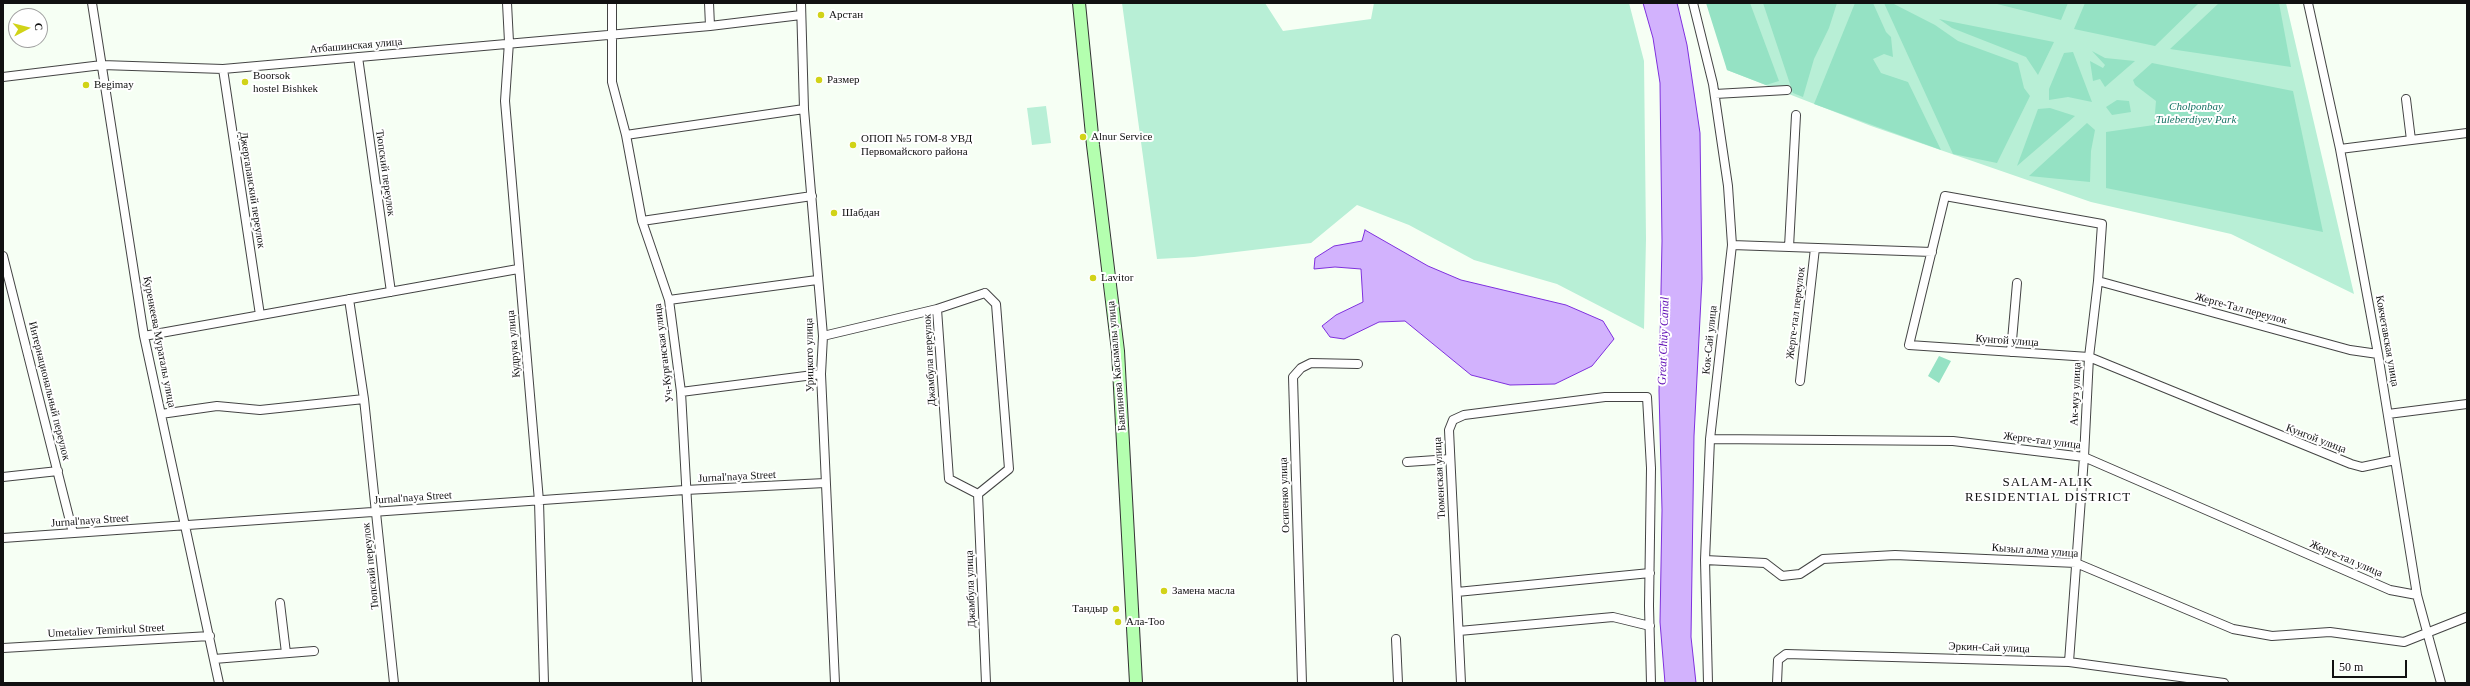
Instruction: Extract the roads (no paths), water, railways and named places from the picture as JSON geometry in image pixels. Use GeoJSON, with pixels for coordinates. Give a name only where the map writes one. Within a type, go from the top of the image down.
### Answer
{"type":"FeatureCollection","features":[{"type":"Feature","properties":{"kind":"main road","name":"Баялинова Касымалы улица"},"geometry":{"type":"LineString","coordinates":[[1079,3],[1093,145],[1118,351],[1136,683]]}},
{"type":"Feature","properties":{"kind":"street","name":"Куренкеева Мураталы улица"},"geometry":{"type":"LineString","coordinates":[[92,3],[144,336],[219,683]]}},
{"type":"Feature","properties":{"kind":"street","name":"Кудрука улица"},"geometry":{"type":"LineString","coordinates":[[507,3],[509,42],[505,101],[538,501],[544,683]]}},
{"type":"Feature","properties":{"kind":"street","name":"Уч-Курганская улица"},"geometry":{"type":"LineString","coordinates":[[612,3],[612,82],[626,135],[642,221],[669,300],[681,392],[685,490],[697,683]]}},
{"type":"Feature","properties":{"kind":"street"},"geometry":{"type":"LineString","coordinates":[[709,3],[710,26]]}},
{"type":"Feature","properties":{"kind":"street","name":"Урицкого улица"},"geometry":{"type":"LineString","coordinates":[[802,3],[801,15],[804,109],[812,196],[817,280],[823,336],[821,374],[835,683]]}},
{"type":"Feature","properties":{"kind":"street","name":"Кок-Сай улица"},"geometry":{"type":"LineString","coordinates":[[1693,3],[1715,94],[1728,186],[1732,245],[1710,439],[1706,560],[1708,683]]}},
{"type":"Feature","properties":{"kind":"street","name":"Кокчетавская улица"},"geometry":{"type":"LineString","coordinates":[[2308,3],[2340,149],[2378,354],[2417,594],[2441,683]]}},
{"type":"Feature","properties":{"kind":"street","name":"Атбашинская улица"},"geometry":{"type":"LineString","coordinates":[[3,77],[102,65],[222,69],[509,42],[710,26],[801,15]]}},
{"type":"Feature","properties":{"kind":"street","name":"Тюпский переулок"},"geometry":{"type":"LineString","coordinates":[[358,57],[391,292]]}},
{"type":"Feature","properties":{"kind":"street","name":"Джергаланский переулок"},"geometry":{"type":"LineString","coordinates":[[222,69],[260,315]]}},
{"type":"Feature","properties":{"kind":"street"},"geometry":{"type":"LineString","coordinates":[[1715,94],[1787,90]]}},
{"type":"Feature","properties":{"kind":"street"},"geometry":{"type":"LineString","coordinates":[[2406,99],[2411,140]]}},
{"type":"Feature","properties":{"kind":"street"},"geometry":{"type":"LineString","coordinates":[[626,135],[804,109]]}},
{"type":"Feature","properties":{"kind":"street"},"geometry":{"type":"LineString","coordinates":[[1789,247],[1796,115]]}},
{"type":"Feature","properties":{"kind":"street"},"geometry":{"type":"LineString","coordinates":[[2340,149],[2467,132]]}},
{"type":"Feature","properties":{"kind":"street"},"geometry":{"type":"LineString","coordinates":[[642,221],[812,196]]}},
{"type":"Feature","properties":{"kind":"street","name":"Кунгой улица"},"geometry":{"type":"LineString","coordinates":[[2102,224],[1945,196],[1909,345],[2089,357],[2350,464],[2362,467],[2395,460]]}},
{"type":"Feature","properties":{"kind":"street","name":"Ак-муз улица"},"geometry":{"type":"LineString","coordinates":[[2068,662],[2084,457],[2089,357],[2098,281],[2102,224]]}},
{"type":"Feature","properties":{"kind":"street"},"geometry":{"type":"LineString","coordinates":[[1732,245],[1932,252]]}},
{"type":"Feature","properties":{"kind":"street","name":"Жерге-тал переулок"},"geometry":{"type":"LineString","coordinates":[[1800,381],[1815,248]]}},
{"type":"Feature","properties":{"kind":"street","name":"Интернациональный переулок"},"geometry":{"type":"LineString","coordinates":[[3,256],[73,533]]}},
{"type":"Feature","properties":{"kind":"street"},"geometry":{"type":"LineString","coordinates":[[144,336],[518,269]]}},
{"type":"Feature","properties":{"kind":"street"},"geometry":{"type":"LineString","coordinates":[[669,300],[817,280]]}},
{"type":"Feature","properties":{"kind":"street","name":"Жерге-Тал переулок"},"geometry":{"type":"LineString","coordinates":[[2098,281],[2350,350],[2378,354]]}},
{"type":"Feature","properties":{"kind":"street"},"geometry":{"type":"LineString","coordinates":[[2011,352],[2017,283]]}},
{"type":"Feature","properties":{"kind":"street","name":"Джамбула переулок"},"geometry":{"type":"LineString","coordinates":[[984,293],[996,304],[1009,469],[978,494],[949,479],[937,309],[984,293]]}},
{"type":"Feature","properties":{"kind":"street","name":"Тюпский переулок"},"geometry":{"type":"LineString","coordinates":[[349,299],[364,399],[394,683]]}},
{"type":"Feature","properties":{"kind":"street"},"geometry":{"type":"LineString","coordinates":[[823,336],[937,309]]}},
{"type":"Feature","properties":{"kind":"street","name":"Осипенко улица"},"geometry":{"type":"LineString","coordinates":[[1302,683],[1293,377],[1301,368],[1311,364],[1358,364]]}},
{"type":"Feature","properties":{"kind":"street"},"geometry":{"type":"LineString","coordinates":[[681,392],[821,374]]}},
{"type":"Feature","properties":{"kind":"street","name":"Тюменская улица"},"geometry":{"type":"LineString","coordinates":[[1461,683],[1449,430],[1453,420],[1464,415],[1605,397],[1647,397],[1651,468],[1650,573]]}},
{"type":"Feature","properties":{"kind":"street"},"geometry":{"type":"LineString","coordinates":[[161,414],[217,406],[260,410],[364,399]]}},
{"type":"Feature","properties":{"kind":"street"},"geometry":{"type":"LineString","coordinates":[[2388,414],[2467,404]]}},
{"type":"Feature","properties":{"kind":"street","name":"Жерге-тал улица"},"geometry":{"type":"LineString","coordinates":[[1710,439],[1953,441],[2084,457],[2390,590],[2417,594]]}},
{"type":"Feature","properties":{"kind":"street"},"geometry":{"type":"LineString","coordinates":[[1407,462],[1450,459]]}},
{"type":"Feature","properties":{"kind":"street"},"geometry":{"type":"LineString","coordinates":[[3,477],[58,470]]}},
{"type":"Feature","properties":{"kind":"street","name":"Jurnal'naya Street"},"geometry":{"type":"LineString","coordinates":[[3,538],[685,490],[825,483]]}},
{"type":"Feature","properties":{"kind":"street","name":"Джамбула улица"},"geometry":{"type":"LineString","coordinates":[[978,494],[986,683]]}},
{"type":"Feature","properties":{"kind":"street","name":"Кызыл алма улица"},"geometry":{"type":"LineString","coordinates":[[1706,560],[1765,563],[1782,576],[1800,574],[1823,560],[1895,555],[2076,563],[2233,629],[2272,636],[2330,632],[2404,642],[2427,631],[2467,617]]}},
{"type":"Feature","properties":{"kind":"street"},"geometry":{"type":"LineString","coordinates":[[1457,592],[1650,573],[1651,683]]}},
{"type":"Feature","properties":{"kind":"street"},"geometry":{"type":"LineString","coordinates":[[280,603],[286,653]]}},
{"type":"Feature","properties":{"kind":"street"},"geometry":{"type":"LineString","coordinates":[[1459,631],[1613,617],[1650,626]]}},
{"type":"Feature","properties":{"kind":"street","name":"Umetaliev Temirkul Street"},"geometry":{"type":"LineString","coordinates":[[3,648],[210,636]]}},
{"type":"Feature","properties":{"kind":"street"},"geometry":{"type":"LineString","coordinates":[[1396,638],[1398,683]]}},
{"type":"Feature","properties":{"kind":"street"},"geometry":{"type":"LineString","coordinates":[[214,659],[314,651]]}},
{"type":"Feature","properties":{"kind":"street","name":"Эркин-Сай улица"},"geometry":{"type":"LineString","coordinates":[[1777,683],[1778,660],[1786,654],[2068,662],[2224,683]]}},
{"type":"Feature","properties":{"kind":"water","name":"Great Chüy Canal"},"geometry":{"type":"Polygon","coordinates":[[[1643,3],[1677,3],[1687,45],[1700,133],[1702,279],[1694,436],[1691,637],[1696,683],[1665,683],[1660,622],[1662,510],[1659,391],[1662,241],[1660,83],[1653,38],[1643,3]]]}},
{"type":"Feature","properties":{"kind":"water"},"geometry":{"type":"Polygon","coordinates":[[[1365,230],[1428,266],[1461,280],[1566,305],[1603,321],[1614,339],[1592,366],[1555,384],[1510,385],[1471,375],[1405,321],[1379,322],[1344,339],[1330,337],[1322,326],[1336,315],[1363,302],[1361,269],[1335,267],[1314,269],[1315,258],[1334,246],[1362,241],[1365,230]]]}},
{"type":"Feature","properties":{"kind":"place","name":"Арстан"},"geometry":{"type":"Point","coordinates":[821,15]}},
{"type":"Feature","properties":{"kind":"place","name":"Размер"},"geometry":{"type":"Point","coordinates":[819,80]}},
{"type":"Feature","properties":{"kind":"place","name":"Boorsok hostel Bishkek"},"geometry":{"type":"Point","coordinates":[245,82]}},
{"type":"Feature","properties":{"kind":"place","name":"Begimay"},"geometry":{"type":"Point","coordinates":[86,85]}},
{"type":"Feature","properties":{"kind":"place","name":"Alnur Service"},"geometry":{"type":"Point","coordinates":[1083,137]}},
{"type":"Feature","properties":{"kind":"place","name":"ОПОП №5 ГОМ-8 УВД Первомайского района"},"geometry":{"type":"Point","coordinates":[853,145]}},
{"type":"Feature","properties":{"kind":"place","name":"Шабдан"},"geometry":{"type":"Point","coordinates":[834,213]}},
{"type":"Feature","properties":{"kind":"place","name":"Lavitor"},"geometry":{"type":"Point","coordinates":[1093,278]}},
{"type":"Feature","properties":{"kind":"place","name":"Замена масла"},"geometry":{"type":"Point","coordinates":[1164,591]}},
{"type":"Feature","properties":{"kind":"place","name":"Тандыр"},"geometry":{"type":"Point","coordinates":[1116,609]}},
{"type":"Feature","properties":{"kind":"place","name":"Ала-Тоо"},"geometry":{"type":"Point","coordinates":[1118,622]}},
{"type":"Feature","properties":{"kind":"district","name":"SALAM-ALIK RESIDENTIAL DISTRICT"},"geometry":{"type":"Point","coordinates":[2048,490]}},
{"type":"Feature","properties":{"kind":"park label","name":"Cholponbay Tuleberdiyev Park"},"geometry":{"type":"Point","coordinates":[2196,113]}}]}
